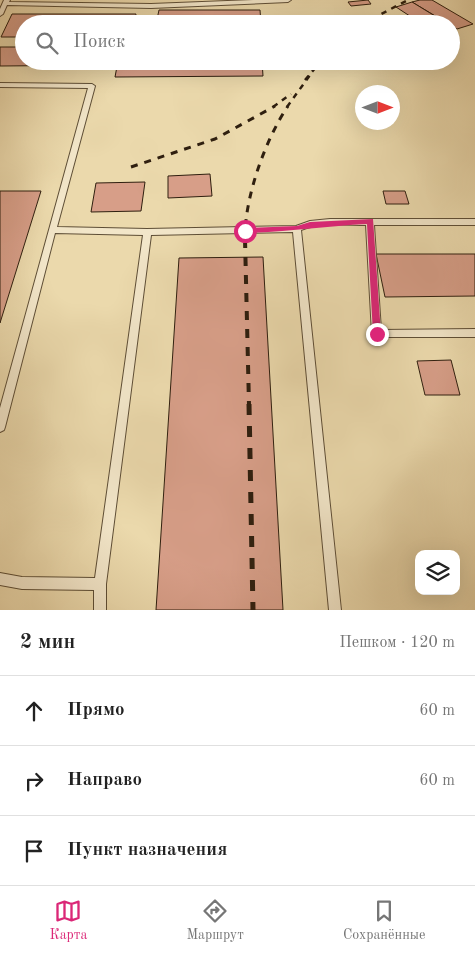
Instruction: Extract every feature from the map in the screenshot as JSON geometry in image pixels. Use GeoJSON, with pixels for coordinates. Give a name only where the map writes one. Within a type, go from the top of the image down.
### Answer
{"type":"FeatureCollection","features":[{"type":"Feature","properties":{"kind":"lane"},"geometry":{"type":"LineString","coordinates":[[0,14],[6,2],[151,6],[288,0]]}},
{"type":"Feature","properties":{"kind":"lane"},"geometry":{"type":"LineString","coordinates":[[0,85],[92,86],[0,427]]}},
{"type":"Feature","properties":{"kind":"lane"},"geometry":{"type":"LineString","coordinates":[[52,230],[147,232],[297,229],[310,224],[370,221],[475,222]]}},
{"type":"Feature","properties":{"kind":"lane"},"geometry":{"type":"LineString","coordinates":[[370,221],[377,334],[475,334]]}},
{"type":"Feature","properties":{"kind":"lane"},"geometry":{"type":"LineString","coordinates":[[297,229],[335,610]]}},
{"type":"Feature","properties":{"kind":"lane"},"geometry":{"type":"LineString","coordinates":[[100,610],[100,584],[147,232]]}},
{"type":"Feature","properties":{"kind":"lane"},"geometry":{"type":"LineString","coordinates":[[0,578],[22,583],[100,584]]}},
{"type":"Feature","properties":{"kind":"building"},"geometry":{"type":"Polygon","coordinates":[[[368,0],[371,4],[351,6],[348,2],[368,0]]]}},
{"type":"Feature","properties":{"kind":"building"},"geometry":{"type":"Polygon","coordinates":[[[432,0],[458,15],[434,15],[412,2],[432,0]]]}},
{"type":"Feature","properties":{"kind":"building"},"geometry":{"type":"Polygon","coordinates":[[[412,2],[433,15],[408,15],[396,7],[412,2]]]}},
{"type":"Feature","properties":{"kind":"building"},"geometry":{"type":"Polygon","coordinates":[[[159,10],[260,10],[260,15],[158,15],[159,10]]]}},
{"type":"Feature","properties":{"kind":"building"},"geometry":{"type":"Polygon","coordinates":[[[12,14],[136,14],[15,15],[15,37],[1,37],[12,14]]]}},
{"type":"Feature","properties":{"kind":"building"},"geometry":{"type":"Polygon","coordinates":[[[460,16],[473,24],[460,28],[460,16]]]}},
{"type":"Feature","properties":{"kind":"building"},"geometry":{"type":"Polygon","coordinates":[[[0,47],[15,47],[15,66],[0,66],[0,47]]]}},
{"type":"Feature","properties":{"kind":"building"},"geometry":{"type":"Polygon","coordinates":[[[116,70],[263,70],[263,76],[115,77],[116,70]]]}},
{"type":"Feature","properties":{"kind":"building"},"geometry":{"type":"Polygon","coordinates":[[[210,174],[212,196],[168,198],[168,176],[210,174]]]}},
{"type":"Feature","properties":{"kind":"building"},"geometry":{"type":"Polygon","coordinates":[[[145,182],[141,211],[91,212],[96,183],[145,182]]]}},
{"type":"Feature","properties":{"kind":"building"},"geometry":{"type":"Polygon","coordinates":[[[0,191],[41,191],[0,323],[0,191]]]}},
{"type":"Feature","properties":{"kind":"building"},"geometry":{"type":"Polygon","coordinates":[[[383,191],[405,191],[409,204],[386,204],[383,191]]]}},
{"type":"Feature","properties":{"kind":"building"},"geometry":{"type":"Polygon","coordinates":[[[376,254],[475,254],[475,296],[385,297],[376,254]]]}},
{"type":"Feature","properties":{"kind":"building"},"geometry":{"type":"Polygon","coordinates":[[[263,257],[283,610],[156,610],[179,258],[263,257]]]}},
{"type":"Feature","properties":{"kind":"building"},"geometry":{"type":"Polygon","coordinates":[[[451,360],[460,395],[425,395],[417,361],[451,360]]]}},
{"type":"Feature","properties":{"kind":"railway"},"geometry":{"type":"LineString","coordinates":[[379,15],[408,0]]}},
{"type":"Feature","properties":{"kind":"railway"},"geometry":{"type":"LineString","coordinates":[[305,80],[313,70]]}},
{"type":"Feature","properties":{"kind":"railway"},"geometry":{"type":"LineString","coordinates":[[287,107],[310,75]]}},
{"type":"Feature","properties":{"kind":"railway"},"geometry":{"type":"LineString","coordinates":[[273,107],[291,94]]}},
{"type":"Feature","properties":{"kind":"railway"},"geometry":{"type":"LineString","coordinates":[[131,167],[215,139],[275,106]]}},
{"type":"Feature","properties":{"kind":"railway"},"geometry":{"type":"LineString","coordinates":[[245,240],[248,207],[258,170],[271,136],[288,106]]}},
{"type":"Feature","properties":{"kind":"railway"},"geometry":{"type":"LineString","coordinates":[[245,240],[249,405]]}},
{"type":"Feature","properties":{"kind":"railway"},"geometry":{"type":"LineString","coordinates":[[249,404],[253,610]]}},
{"type":"Feature","properties":{"kind":"route"},"geometry":{"type":"LineString","coordinates":[[245,231],[297,229],[310,224],[330,222],[370,221],[377,334]]}}]}
